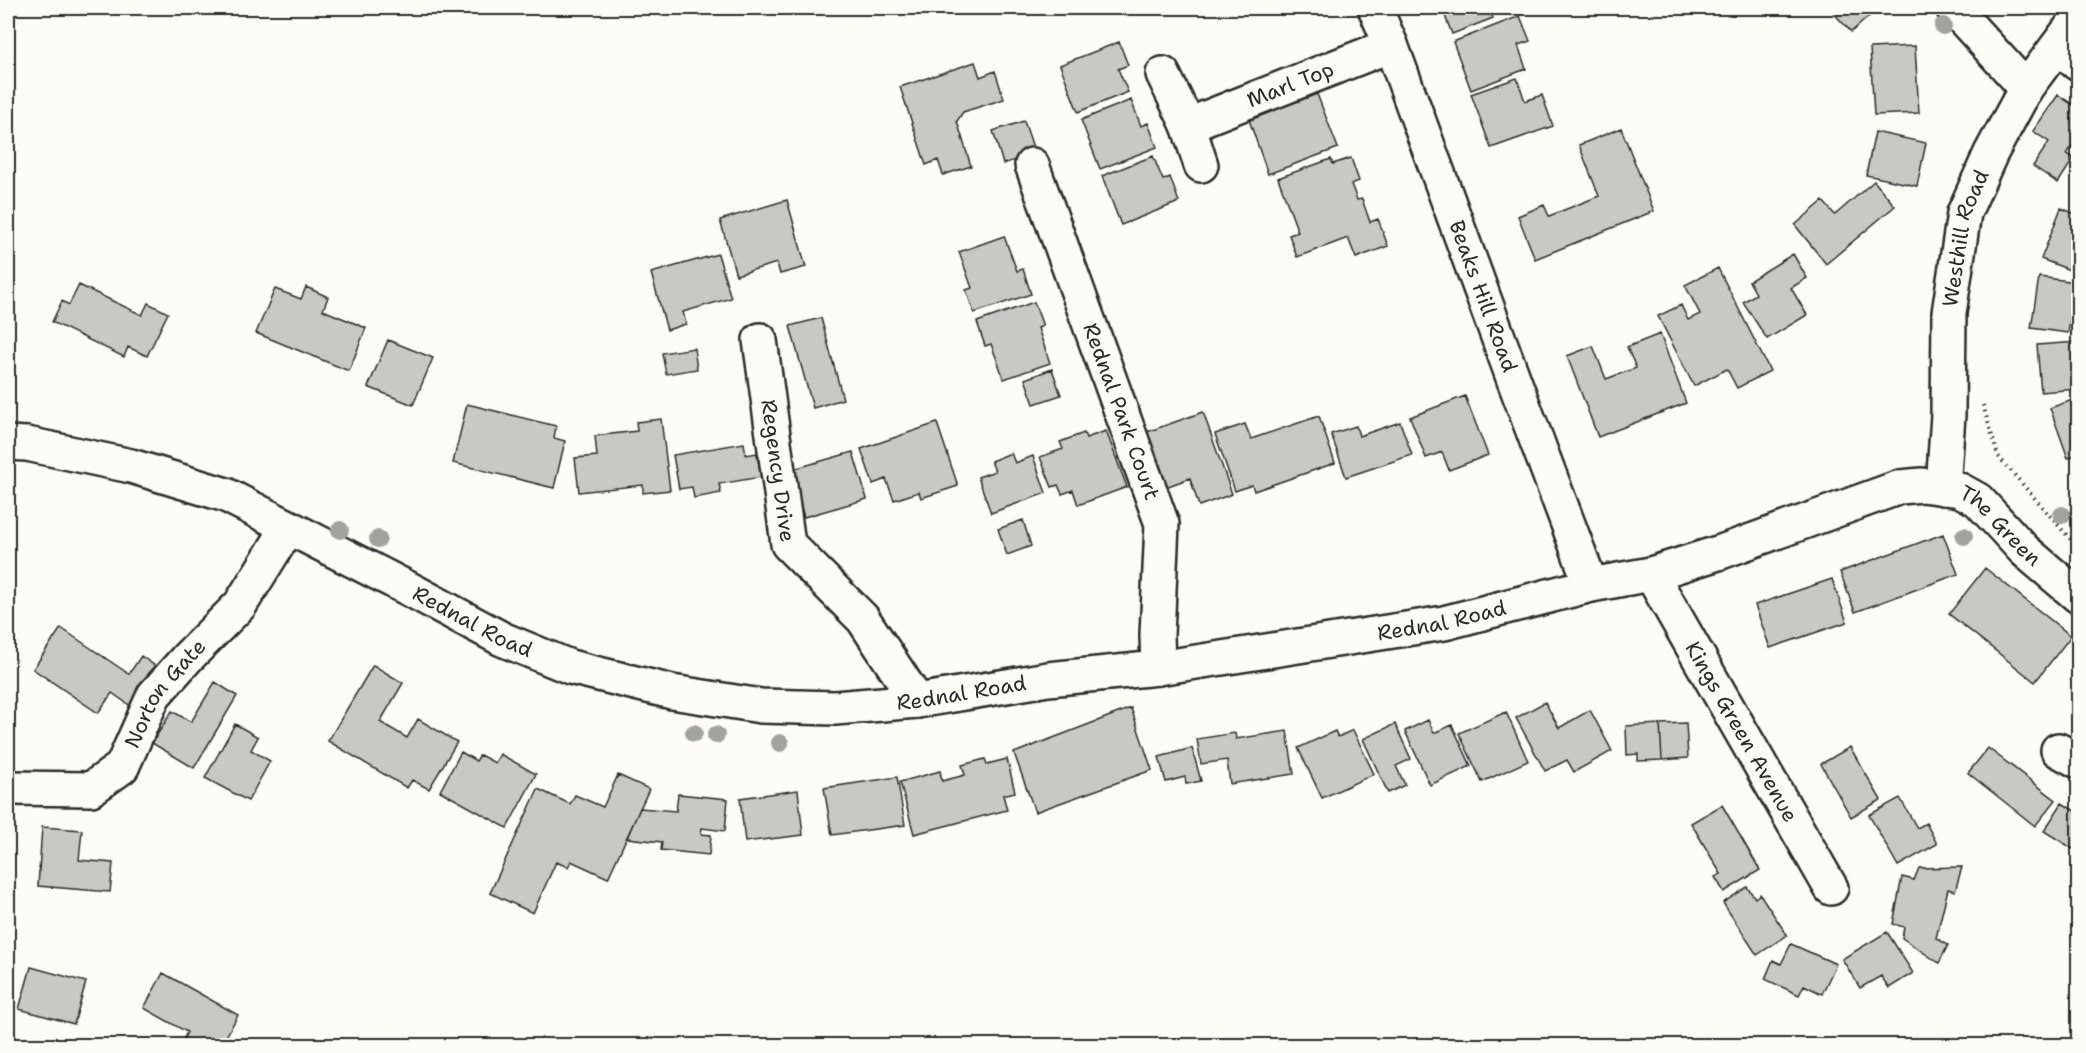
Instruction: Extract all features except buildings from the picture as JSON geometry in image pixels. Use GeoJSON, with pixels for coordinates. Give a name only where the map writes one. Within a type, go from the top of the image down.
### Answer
{"type":"FeatureCollection","features":[{"type":"Feature","properties":{"kind":"street","name":"Beaks Hill Road"},"geometry":{"type":"LineString","coordinates":[[1375,8],[1391,45],[1591,585]]}},
{"type":"Feature","properties":{"kind":"street"},"geometry":{"type":"LineString","coordinates":[[1953,8],[2026,88]]}},
{"type":"Feature","properties":{"kind":"street","name":"Westhill Road"},"geometry":{"type":"LineString","coordinates":[[1943,488],[1948,415],[1949,313],[1964,213],[1991,153],[2026,88],[2068,56],[2079,18]]}},
{"type":"Feature","properties":{"kind":"street","name":"Marl Top"},"geometry":{"type":"LineString","coordinates":[[1188,125],[1391,45]]}},
{"type":"Feature","properties":{"kind":"street"},"geometry":{"type":"LineString","coordinates":[[1163,74],[1188,125],[1202,165]]}},
{"type":"Feature","properties":{"kind":"street","name":"Rednal Park Court"},"geometry":{"type":"LineString","coordinates":[[1032,165],[1162,524],[1157,635],[1158,668]]}},
{"type":"Feature","properties":{"kind":"street","name":"Regency Drive"},"geometry":{"type":"LineString","coordinates":[[760,340],[788,544],[863,619],[917,701]]}},
{"type":"Feature","properties":{"kind":"street","name":"Rednal Road"},"geometry":{"type":"LineString","coordinates":[[8,443],[27,444],[142,469],[226,495],[502,639],[570,667],[672,692],[761,706],[835,708],[917,701],[1048,679],[1158,668],[1444,623],[1591,585],[1651,574],[1721,552],[1900,488],[1922,485],[1943,488]]}},
{"type":"Feature","properties":{"kind":"street","name":"The Green"},"geometry":{"type":"LineString","coordinates":[[1943,488],[1960,490],[1978,501],[2024,550],[2079,596]]}},
{"type":"Feature","properties":{"kind":"street","name":"Norton Gate"},"geometry":{"type":"LineString","coordinates":[[8,788],[91,789],[122,767],[154,695],[240,605],[288,528]]}},
{"type":"Feature","properties":{"kind":"street","name":"Kings Green Avenue"},"geometry":{"type":"LineString","coordinates":[[1651,574],[1831,888]]}},
{"type":"Feature","properties":{"kind":"path"},"geometry":{"type":"LineString","coordinates":[[1982,401],[1998,456],[2079,548]]}}]}
